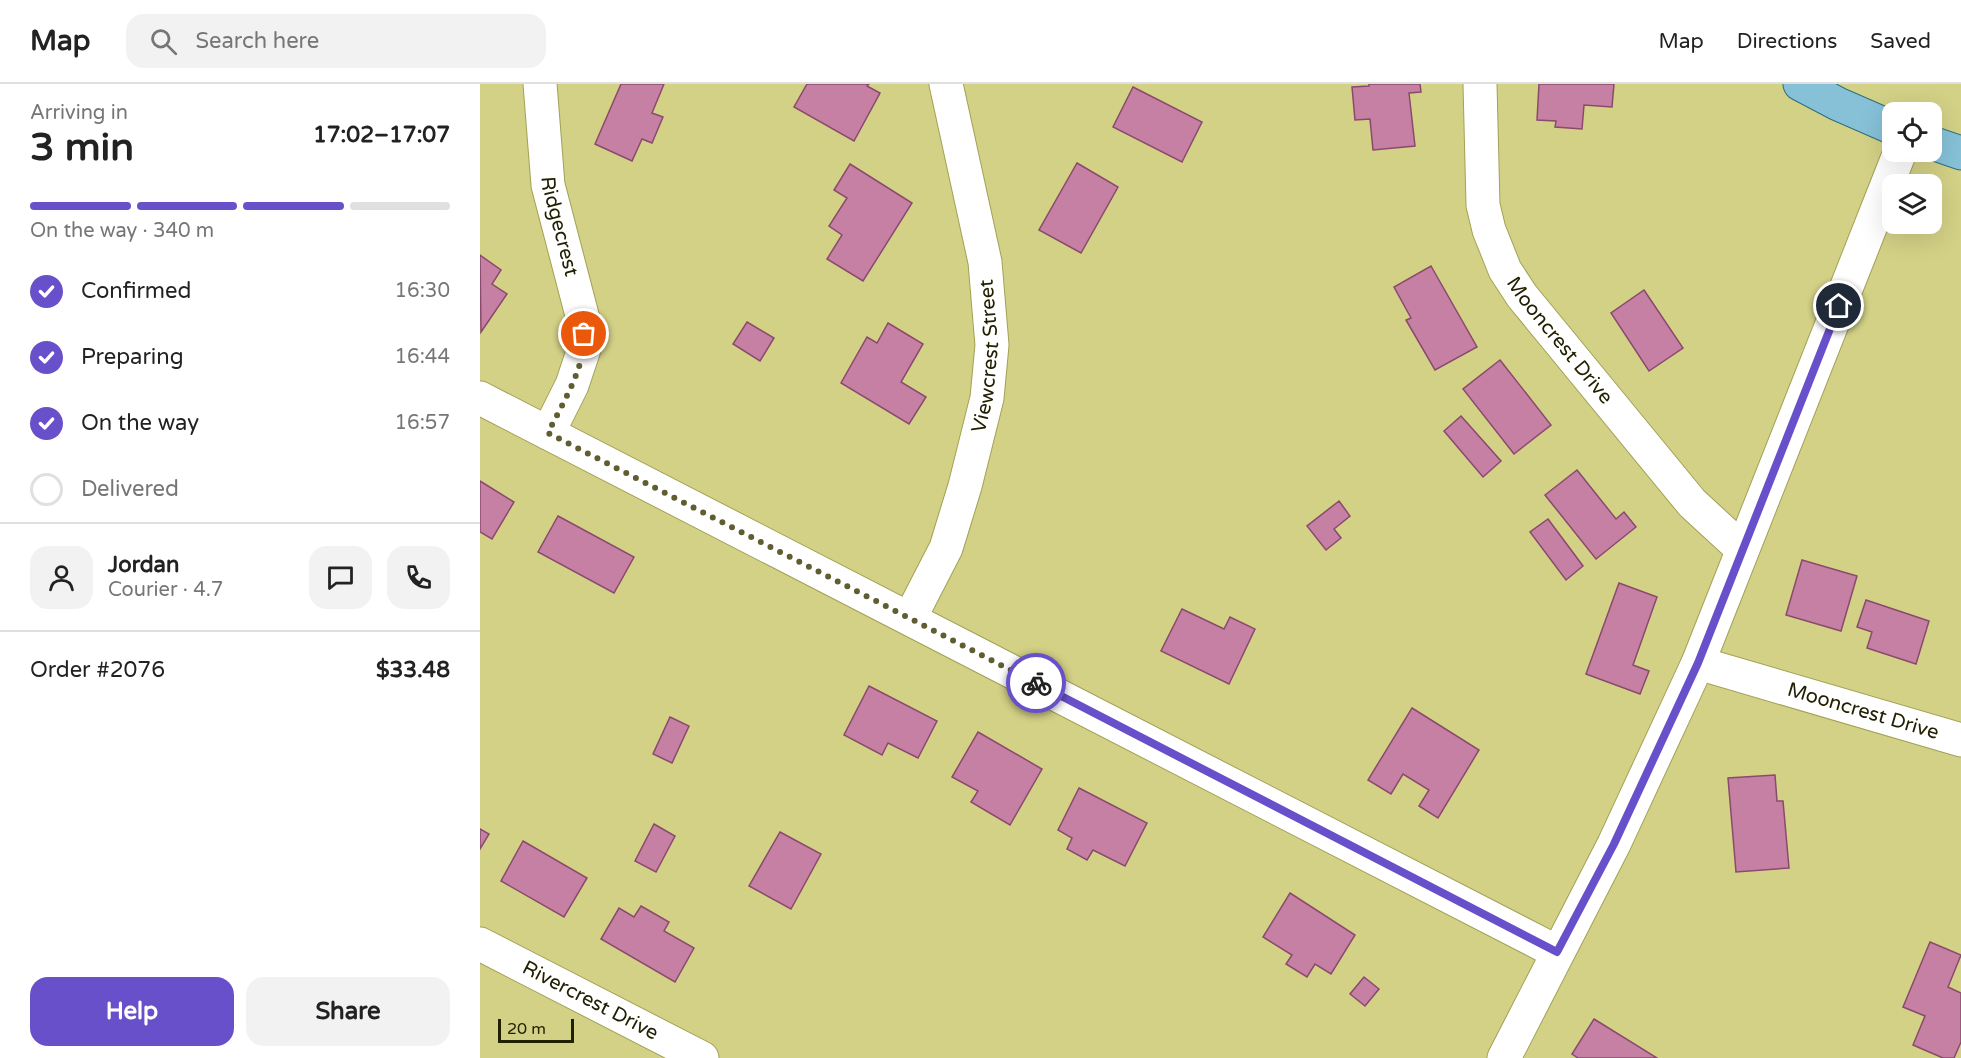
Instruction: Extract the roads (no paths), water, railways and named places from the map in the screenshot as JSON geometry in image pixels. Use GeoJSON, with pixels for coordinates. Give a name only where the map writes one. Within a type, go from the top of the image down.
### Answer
{"type":"FeatureCollection","features":[{"type":"Feature","properties":{"kind":"main road"},"geometry":{"type":"LineString","coordinates":[[1800,84],[1882,123]]}},
{"type":"Feature","properties":{"kind":"main road"},"geometry":{"type":"LineString","coordinates":[[1942,146],[1961,153]]}},
{"type":"Feature","properties":{"kind":"street","name":"Ridgecrest"},"geometry":{"type":"LineString","coordinates":[[540,84],[548,185],[583,319],[584,349],[572,385],[548,433]]}},
{"type":"Feature","properties":{"kind":"street","name":"Viewcrest Street"},"geometry":{"type":"LineString","coordinates":[[910,618],[946,548],[965,486],[987,398],[993,345],[985,262],[946,84]]}},
{"type":"Feature","properties":{"kind":"street","name":"Mooncrest Drive"},"geometry":{"type":"LineString","coordinates":[[1480,84],[1483,205],[1489,230],[1505,270],[1522,296],[1692,503],[1743,549]]}},
{"type":"Feature","properties":{"kind":"street"},"geometry":{"type":"LineString","coordinates":[[1504,1058],[1614,844],[1698,663],[1896,162]]}},
{"type":"Feature","properties":{"kind":"street"},"geometry":{"type":"LineString","coordinates":[[480,398],[1557,952]]}},
{"type":"Feature","properties":{"kind":"street","name":"Mooncrest Drive"},"geometry":{"type":"LineString","coordinates":[[1698,663],[1961,741]]}},
{"type":"Feature","properties":{"kind":"street","name":"Rivercrest Drive"},"geometry":{"type":"LineString","coordinates":[[480,944],[702,1058]]}}]}
